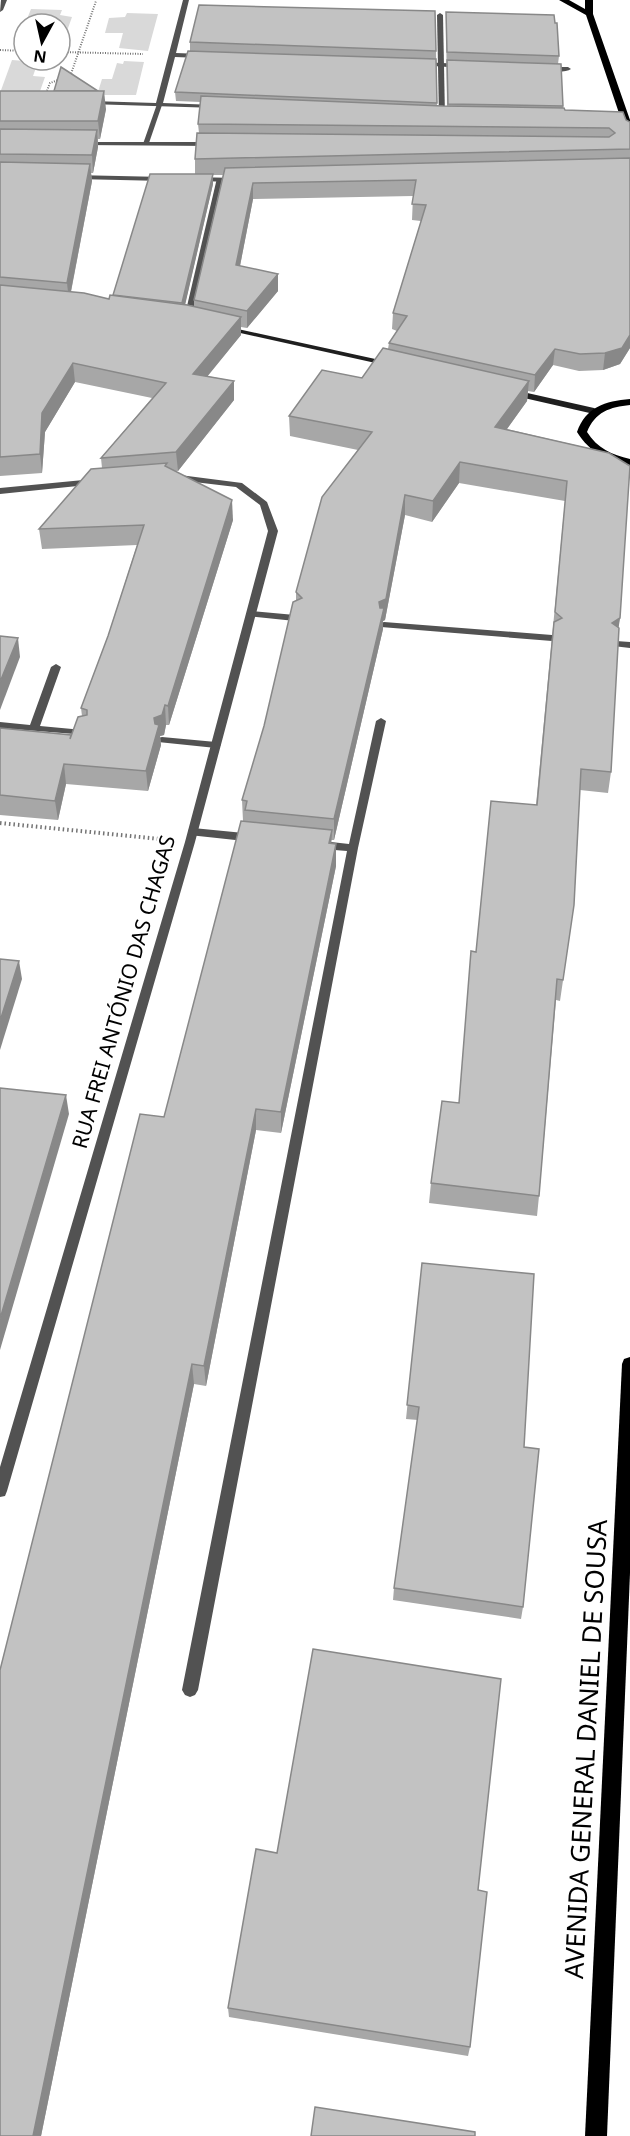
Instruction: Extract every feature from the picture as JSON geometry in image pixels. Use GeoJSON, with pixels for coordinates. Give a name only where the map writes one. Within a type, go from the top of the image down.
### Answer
{"type":"FeatureCollection","features":[{"type":"Feature","properties":{"kind":"main road"},"geometry":{"type":"LineString","coordinates":[[563,0],[589,14]]}},
{"type":"Feature","properties":{"kind":"main road"},"geometry":{"type":"LineString","coordinates":[[589,0],[589,14],[630,134]]}},
{"type":"Feature","properties":{"kind":"main road"},"geometry":{"type":"LineString","coordinates":[[184,319],[200,322]]}},
{"type":"Feature","properties":{"kind":"main road"},"geometry":{"type":"LineString","coordinates":[[223,327],[397,366]]}},
{"type":"Feature","properties":{"kind":"main road"},"geometry":{"type":"LineString","coordinates":[[502,390],[594,411]]}},
{"type":"Feature","properties":{"kind":"main road"},"geometry":{"type":"LineString","coordinates":[[630,395],[594,411],[585,421],[582,432],[588,443],[630,470]]}},
{"type":"Feature","properties":{"kind":"main road"},"geometry":{"type":"LineString","coordinates":[[606,406],[630,402]]}},
{"type":"Feature","properties":{"kind":"main road"},"geometry":{"type":"LineString","coordinates":[[601,453],[630,462]]}},
{"type":"Feature","properties":{"kind":"main road","name":"AVENIDA GENERAL DANIEL DE SOUSA"},"geometry":{"type":"LineString","coordinates":[[596,2136],[630,1364]]}},
{"type":"Feature","properties":{"kind":"street"},"geometry":{"type":"LineString","coordinates":[[0,10],[4,0]]}},
{"type":"Feature","properties":{"kind":"street"},"geometry":{"type":"LineString","coordinates":[[145,143],[159,105],[186,0]]}},
{"type":"Feature","properties":{"kind":"street"},"geometry":{"type":"LineString","coordinates":[[440,15],[442,117]]}},
{"type":"Feature","properties":{"kind":"street"},"geometry":{"type":"LineString","coordinates":[[173,55],[208,56]]}},
{"type":"Feature","properties":{"kind":"street"},"geometry":{"type":"LineString","coordinates":[[417,64],[475,66]]}},
{"type":"Feature","properties":{"kind":"street"},"geometry":{"type":"LineString","coordinates":[[533,68],[568,69]]}},
{"type":"Feature","properties":{"kind":"street"},"geometry":{"type":"LineString","coordinates":[[43,103],[218,107]]}},
{"type":"Feature","properties":{"kind":"street"},"geometry":{"type":"LineString","coordinates":[[430,117],[453,117]]}},
{"type":"Feature","properties":{"kind":"street"},"geometry":{"type":"LineString","coordinates":[[69,143],[216,144]]}},
{"type":"Feature","properties":{"kind":"street"},"geometry":{"type":"LineString","coordinates":[[69,176],[174,179]]}},
{"type":"Feature","properties":{"kind":"street"},"geometry":{"type":"LineString","coordinates":[[185,179],[243,179]]}},
{"type":"Feature","properties":{"kind":"street"},"geometry":{"type":"LineString","coordinates":[[184,319],[220,180]]}},
{"type":"Feature","properties":{"kind":"street","name":"RUA FREI ANTÓNIO DAS CHAGAS"},"geometry":{"type":"LineString","coordinates":[[1,1485],[191,837],[273,531],[264,504],[239,485],[177,476],[166,477]]}},
{"type":"Feature","properties":{"kind":"street"},"geometry":{"type":"LineString","coordinates":[[0,491],[99,482]]}},
{"type":"Feature","properties":{"kind":"street"},"geometry":{"type":"LineString","coordinates":[[251,614],[295,618]]}},
{"type":"Feature","properties":{"kind":"street"},"geometry":{"type":"LineString","coordinates":[[384,625],[552,638]]}},
{"type":"Feature","properties":{"kind":"street"},"geometry":{"type":"LineString","coordinates":[[616,644],[630,645]]}},
{"type":"Feature","properties":{"kind":"street"},"geometry":{"type":"LineString","coordinates":[[34,728],[56,667]]}},
{"type":"Feature","properties":{"kind":"street"},"geometry":{"type":"LineString","coordinates":[[190,1690],[353,848],[381,721]]}},
{"type":"Feature","properties":{"kind":"street"},"geometry":{"type":"LineString","coordinates":[[0,725],[82,733]]}},
{"type":"Feature","properties":{"kind":"street"},"geometry":{"type":"LineString","coordinates":[[162,740],[216,745]]}},
{"type":"Feature","properties":{"kind":"street"},"geometry":{"type":"LineString","coordinates":[[191,837],[264,839]]}},
{"type":"Feature","properties":{"kind":"street"},"geometry":{"type":"LineString","coordinates":[[309,843],[353,848]]}},
{"type":"Feature","properties":{"kind":"path"},"geometry":{"type":"LineString","coordinates":[[43,103],[50,83],[71,74],[96,1]]}},
{"type":"Feature","properties":{"kind":"path"},"geometry":{"type":"LineString","coordinates":[[72,52],[173,55]]}},
{"type":"Feature","properties":{"kind":"path"},"geometry":{"type":"LineString","coordinates":[[0,823],[191,837]]}},
{"type":"Feature","properties":{"kind":"shaded area"},"geometry":{"type":"Polygon","coordinates":[[[31,9],[62,10],[61,12],[30,12],[31,9]]]}},
{"type":"Feature","properties":{"kind":"shaded area"},"geometry":{"type":"Polygon","coordinates":[[[127,13],[158,14],[148,51],[119,48],[123,33],[105,33],[109,18],[125,17],[127,13]]]}},
{"type":"Feature","properties":{"kind":"shaded area"},"geometry":{"type":"Polygon","coordinates":[[[12,60],[12,72],[34,72],[33,76],[45,77],[39,94],[0,93],[12,60]]]}},
{"type":"Feature","properties":{"kind":"shaded area"},"geometry":{"type":"Polygon","coordinates":[[[124,61],[144,62],[136,95],[97,95],[102,79],[112,79],[117,63],[123,64],[124,61]]]}},
{"type":"Feature","properties":{"kind":"building"},"geometry":{"type":"Polygon","coordinates":[[[199,5],[435,11],[436,51],[190,42],[199,5]]]}},
{"type":"Feature","properties":{"kind":"building"},"geometry":{"type":"Polygon","coordinates":[[[446,12],[554,15],[555,23],[557,23],[559,56],[447,52],[446,12]]]}},
{"type":"Feature","properties":{"kind":"building"},"geometry":{"type":"Polygon","coordinates":[[[188,51],[436,59],[437,103],[175,92],[188,51]]]}},
{"type":"Feature","properties":{"kind":"building"},"geometry":{"type":"Polygon","coordinates":[[[447,60],[561,64],[563,106],[448,104],[447,60]]]}},
{"type":"Feature","properties":{"kind":"building"},"geometry":{"type":"Polygon","coordinates":[[[60,72],[69,72],[98,91],[54,91],[60,72]]]}},
{"type":"Feature","properties":{"kind":"building"},"geometry":{"type":"Polygon","coordinates":[[[0,91],[104,91],[98,121],[0,121],[0,91]]]}},
{"type":"Feature","properties":{"kind":"building"},"geometry":{"type":"Polygon","coordinates":[[[201,96],[623,112],[626,120],[630,122],[630,149],[195,159],[197,133],[609,137],[615,133],[609,128],[198,124],[201,96]]]}},
{"type":"Feature","properties":{"kind":"building"},"geometry":{"type":"Polygon","coordinates":[[[0,129],[97,130],[92,155],[0,154],[0,129]]]}},
{"type":"Feature","properties":{"kind":"building"},"geometry":{"type":"Polygon","coordinates":[[[630,158],[630,335],[622,348],[605,353],[580,354],[555,349],[535,375],[389,343],[407,316],[393,313],[426,205],[412,204],[416,180],[253,183],[236,265],[278,274],[247,311],[194,300],[225,168],[630,158]]]}},
{"type":"Feature","properties":{"kind":"building"},"geometry":{"type":"Polygon","coordinates":[[[0,162],[90,164],[67,283],[0,277],[0,162]]]}},
{"type":"Feature","properties":{"kind":"building"},"geometry":{"type":"Polygon","coordinates":[[[150,174],[213,174],[182,303],[113,295],[150,174]]]}},
{"type":"Feature","properties":{"kind":"building"},"geometry":{"type":"Polygon","coordinates":[[[0,285],[84,293],[109,299],[110,295],[187,305],[241,317],[193,374],[234,381],[176,452],[101,458],[166,383],[73,363],[42,413],[40,454],[0,457],[0,285]]]}},
{"type":"Feature","properties":{"kind":"building"},"geometry":{"type":"Polygon","coordinates":[[[383,348],[529,381],[495,427],[609,453],[630,466],[620,618],[612,623],[619,628],[611,772],[581,769],[574,905],[563,980],[557,979],[539,1196],[431,1183],[442,1101],[459,1103],[471,951],[476,952],[491,801],[537,805],[554,622],[562,618],[555,612],[567,481],[460,462],[433,501],[405,495],[386,599],[379,602],[380,608],[384,608],[334,819],[245,810],[247,801],[242,800],[264,726],[293,602],[302,598],[296,592],[322,497],[372,432],[289,416],[322,370],[362,378],[383,348]]]}},
{"type":"Feature","properties":{"kind":"building"},"geometry":{"type":"Polygon","coordinates":[[[167,463],[165,466],[232,500],[168,706],[165,705],[162,715],[154,718],[155,724],[159,725],[146,771],[64,764],[55,801],[0,795],[0,728],[71,735],[70,739],[78,717],[87,715],[87,710],[81,708],[108,636],[144,525],[39,529],[91,469],[167,463]]]}},
{"type":"Feature","properties":{"kind":"building"},"geometry":{"type":"Polygon","coordinates":[[[0,636],[18,638],[0,682],[0,636]]]}},
{"type":"Feature","properties":{"kind":"building"},"geometry":{"type":"Polygon","coordinates":[[[241,821],[332,830],[329,843],[336,844],[281,1112],[256,1109],[204,1366],[192,1364],[33,2136],[0,2136],[0,1670],[140,1114],[164,1117],[241,821]]]}},
{"type":"Feature","properties":{"kind":"building"},"geometry":{"type":"Polygon","coordinates":[[[0,959],[19,961],[0,1021],[0,959]]]}},
{"type":"Feature","properties":{"kind":"building"},"geometry":{"type":"Polygon","coordinates":[[[0,1088],[66,1095],[0,1319],[0,1088]]]}},
{"type":"Feature","properties":{"kind":"building"},"geometry":{"type":"Polygon","coordinates":[[[422,1263],[534,1274],[524,1447],[539,1449],[523,1607],[394,1588],[419,1407],[407,1405],[422,1263]]]}},
{"type":"Feature","properties":{"kind":"building"},"geometry":{"type":"Polygon","coordinates":[[[313,1649],[501,1679],[478,1890],[487,1892],[470,2047],[228,2008],[256,1849],[277,1853],[313,1649]]]}},
{"type":"Feature","properties":{"kind":"building"},"geometry":{"type":"Polygon","coordinates":[[[315,2107],[475,2132],[475,2136],[311,2136],[315,2107]]]}}]}
